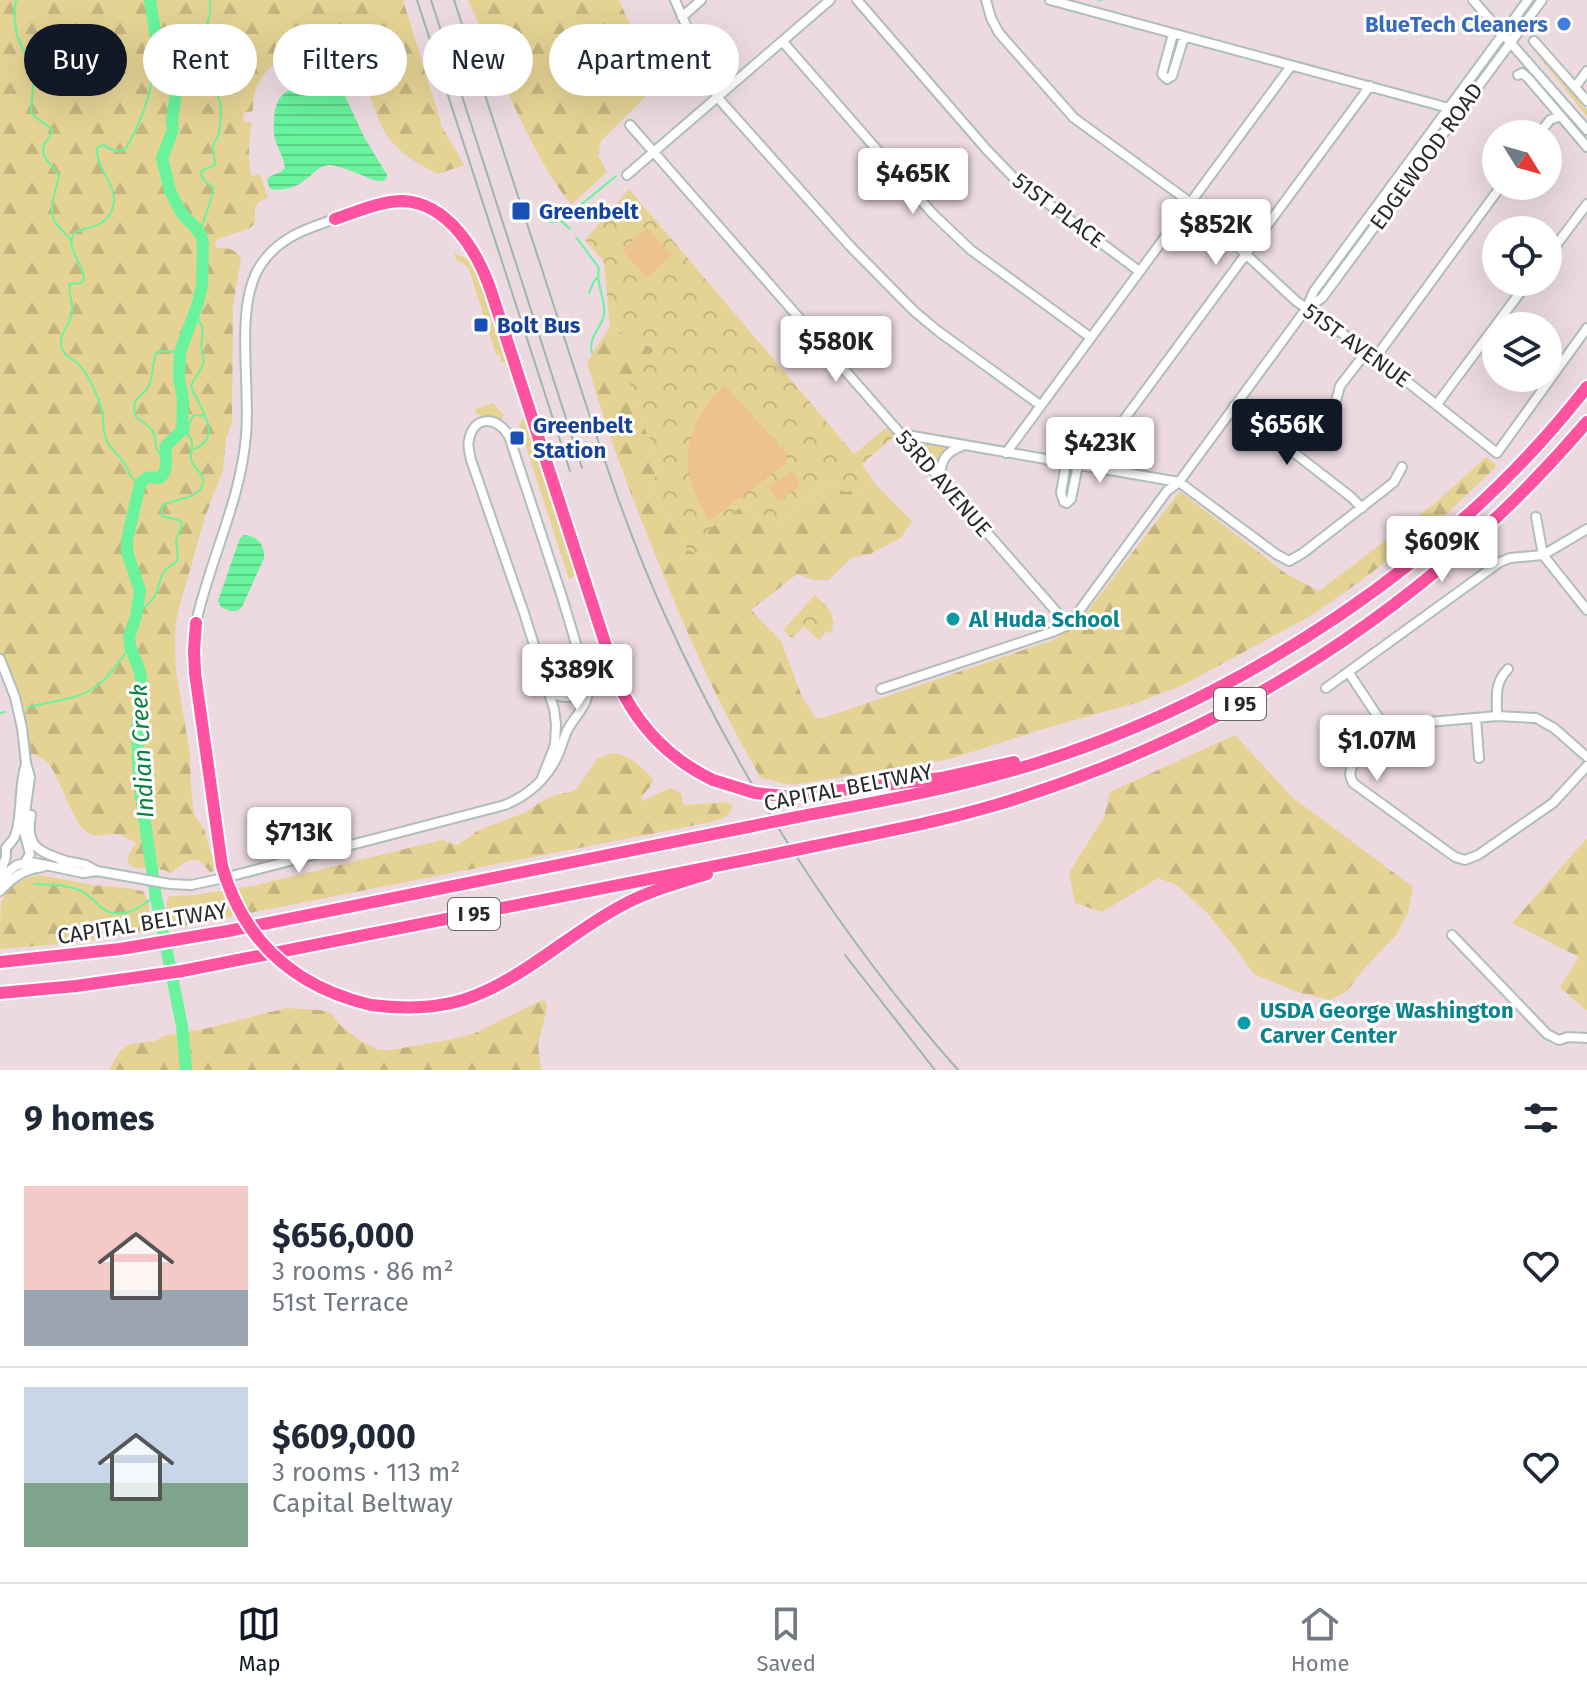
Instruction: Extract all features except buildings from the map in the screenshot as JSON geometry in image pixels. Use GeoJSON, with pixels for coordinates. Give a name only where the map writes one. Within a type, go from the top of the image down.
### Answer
{"type":"FeatureCollection","features":[{"type":"Feature","properties":{"kind":"highway"},"geometry":{"type":"LineString","coordinates":[[335,219],[377,205],[403,201],[416,204],[443,218],[467,241],[477,256],[618,683],[640,721],[680,761],[713,780],[755,793],[785,796],[941,778],[1098,741]]}},
{"type":"Feature","properties":{"kind":"highway","name":"CAPITAL BELTWAY"},"geometry":{"type":"LineString","coordinates":[[0,962],[175,940],[943,788],[1037,763],[1098,741],[1130,729],[1240,676],[1336,618],[1388,581],[1496,486],[1587,387]]}},
{"type":"Feature","properties":{"kind":"highway","name":"I 95"},"geometry":{"type":"LineString","coordinates":[[0,993],[182,971],[815,846],[951,817],[1048,788],[1144,751],[1205,723],[1297,672],[1350,638],[1449,561],[1533,482],[1587,422]]}},
{"type":"Feature","properties":{"kind":"highway"},"geometry":{"type":"LineString","coordinates":[[196,623],[195,673],[227,885],[242,916],[275,958],[302,978],[336,995],[371,1005],[417,1008],[462,1000],[496,985],[620,906],[641,896],[766,856]]}},
{"type":"Feature","properties":{"kind":"street"},"geometry":{"type":"LineString","coordinates":[[675,0],[718,98],[839,234],[901,299],[938,331],[1040,405]]}},
{"type":"Feature","properties":{"kind":"street"},"geometry":{"type":"LineString","coordinates":[[682,17],[701,0]]}},
{"type":"Feature","properties":{"kind":"street"},"geometry":{"type":"LineString","coordinates":[[627,175],[830,0]]}},
{"type":"Feature","properties":{"kind":"street","name":"51ST PLACE"},"geometry":{"type":"LineString","coordinates":[[857,0],[1015,179],[1139,271]]}},
{"type":"Feature","properties":{"kind":"street","name":"51ST AVENUE"},"geometry":{"type":"LineString","coordinates":[[986,0],[999,33],[1074,118],[1191,203],[1296,301],[1376,357],[1497,453],[1587,328]]}},
{"type":"Feature","properties":{"kind":"street"},"geometry":{"type":"LineString","coordinates":[[1050,0],[1460,111]]}},
{"type":"Feature","properties":{"kind":"street"},"geometry":{"type":"LineString","coordinates":[[1473,0],[1587,130]]}},
{"type":"Feature","properties":{"kind":"street","name":"EDGEWOOD ROAD"},"geometry":{"type":"LineString","coordinates":[[1066,626],[1167,491],[1179,482],[1306,309],[1314,291],[1528,0]]}},
{"type":"Feature","properties":{"kind":"street","name":"EDGEWOOD ROAD"},"geometry":{"type":"LineString","coordinates":[[1306,309],[1322,298],[1542,0]]}},
{"type":"Feature","properties":{"kind":"street"},"geometry":{"type":"LineString","coordinates":[[1173,34],[1162,74],[1167,79],[1172,76],[1184,37]]}},
{"type":"Feature","properties":{"kind":"street"},"geometry":{"type":"LineString","coordinates":[[1534,41],[1587,101]]}},
{"type":"Feature","properties":{"kind":"street"},"geometry":{"type":"LineString","coordinates":[[783,42],[958,239],[1090,337]]}},
{"type":"Feature","properties":{"kind":"street"},"geometry":{"type":"LineString","coordinates":[[1006,453],[1291,66]]}},
{"type":"Feature","properties":{"kind":"street"},"geometry":{"type":"LineString","coordinates":[[1575,87],[1587,71]]}},
{"type":"Feature","properties":{"kind":"street"},"geometry":{"type":"LineString","coordinates":[[1518,75],[1525,75],[1587,147]]}},
{"type":"Feature","properties":{"kind":"street"},"geometry":{"type":"LineString","coordinates":[[1089,467],[1370,86]]}},
{"type":"Feature","properties":{"kind":"street"},"geometry":{"type":"LineString","coordinates":[[1550,120],[1560,116]]}},
{"type":"Feature","properties":{"kind":"street","name":"53RD AVENUE"},"geometry":{"type":"LineString","coordinates":[[630,125],[1066,626]]}},
{"type":"Feature","properties":{"kind":"street"},"geometry":{"type":"LineString","coordinates":[[1376,357],[1491,200]]}},
{"type":"Feature","properties":{"kind":"street"},"geometry":{"type":"LineString","coordinates":[[1562,237],[1587,204]]}},
{"type":"Feature","properties":{"kind":"street"},"geometry":{"type":"LineString","coordinates":[[196,623],[244,457],[248,406],[245,317],[253,280],[260,266],[281,242],[303,230],[335,219]]}},
{"type":"Feature","properties":{"kind":"street"},"geometry":{"type":"LineString","coordinates":[[1437,404],[1518,296]]}},
{"type":"Feature","properties":{"kind":"street"},"geometry":{"type":"LineString","coordinates":[[1336,401],[1340,386],[1367,351]]}},
{"type":"Feature","properties":{"kind":"street"},"geometry":{"type":"LineString","coordinates":[[1234,406],[1345,491],[1362,508]]}},
{"type":"Feature","properties":{"kind":"street"},"geometry":{"type":"LineString","coordinates":[[13,841],[20,840],[40,857],[145,880],[191,885],[491,809],[524,796],[542,778],[555,762],[569,728],[586,703],[589,691],[509,436],[499,424],[484,421],[474,428],[469,439],[471,460],[524,613],[555,717],[553,753],[542,778]]}},
{"type":"Feature","properties":{"kind":"street"},"geometry":{"type":"LineString","coordinates":[[901,434],[1179,482],[1286,561],[1293,560],[1362,508],[1394,482],[1402,467]]}},
{"type":"Feature","properties":{"kind":"street"},"geometry":{"type":"LineString","coordinates":[[939,478],[942,462],[951,450],[964,445]]}},
{"type":"Feature","properties":{"kind":"street"},"geometry":{"type":"LineString","coordinates":[[1066,463],[1061,497],[1067,503],[1071,499],[1078,465]]}},
{"type":"Feature","properties":{"kind":"street"},"geometry":{"type":"LineString","coordinates":[[1536,517],[1543,555],[1587,610]]}},
{"type":"Feature","properties":{"kind":"street"},"geometry":{"type":"LineString","coordinates":[[1326,688],[1500,562],[1543,555],[1587,529]]}},
{"type":"Feature","properties":{"kind":"street"},"geometry":{"type":"LineString","coordinates":[[881,689],[1066,626]]}},
{"type":"Feature","properties":{"kind":"street"},"geometry":{"type":"LineString","coordinates":[[0,659],[15,697],[30,777],[23,828],[29,857],[9,871],[0,884]]}},
{"type":"Feature","properties":{"kind":"street"},"geometry":{"type":"LineString","coordinates":[[1497,716],[1497,685],[1508,669]]}},
{"type":"Feature","properties":{"kind":"street"},"geometry":{"type":"LineString","coordinates":[[1349,673],[1384,726]]}},
{"type":"Feature","properties":{"kind":"street"},"geometry":{"type":"LineString","coordinates":[[548,689],[561,697],[573,696],[581,690],[586,678]]}},
{"type":"Feature","properties":{"kind":"street"},"geometry":{"type":"LineString","coordinates":[[1587,757],[1540,720],[1497,716],[1384,726],[1366,745],[1350,774],[1353,783],[1455,857],[1465,860],[1478,855],[1553,803],[1587,766]]}},
{"type":"Feature","properties":{"kind":"street"},"geometry":{"type":"LineString","coordinates":[[1476,718],[1479,758]]}},
{"type":"Feature","properties":{"kind":"street"},"geometry":{"type":"LineString","coordinates":[[0,873],[6,848],[13,841],[21,778],[26,763]]}},
{"type":"Feature","properties":{"kind":"street"},"geometry":{"type":"LineString","coordinates":[[28,795],[31,808],[29,832],[33,844],[44,853],[66,861]]}},
{"type":"Feature","properties":{"kind":"street"},"geometry":{"type":"LineString","coordinates":[[6,857],[9,862],[21,864],[35,862],[83,873],[97,871]]}},
{"type":"Feature","properties":{"kind":"street"},"geometry":{"type":"LineString","coordinates":[[0,891],[24,871],[57,867]]}},
{"type":"Feature","properties":{"kind":"street"},"geometry":{"type":"LineString","coordinates":[[1452,935],[1547,1034],[1559,1040],[1587,1038]]}},
{"type":"Feature","properties":{"kind":"green space"},"geometry":{"type":"Polygon","coordinates":[[[0,0],[403,0],[423,65],[423,96],[433,96],[440,124],[464,165],[438,174],[417,163],[393,143],[379,121],[370,96],[407,96],[407,24],[273,24],[273,66],[257,88],[257,24],[143,24],[143,96],[254,96],[253,111],[243,113],[244,123],[252,122],[249,162],[251,176],[260,174],[268,198],[258,202],[255,223],[250,228],[214,243],[217,248],[234,251],[241,259],[233,305],[232,422],[226,438],[223,470],[205,517],[176,622],[176,671],[190,755],[194,815],[204,829],[214,871],[210,872],[199,860],[187,861],[170,873],[132,866],[128,859],[136,843],[116,834],[97,836],[82,828],[48,763],[26,752],[22,728],[0,659],[0,0]]]}},
{"type":"Feature","properties":{"kind":"green space"},"geometry":{"type":"Polygon","coordinates":[[[468,0],[619,0],[630,24],[549,24],[549,96],[646,96],[601,141],[598,155],[607,172],[571,205],[540,157],[510,96],[533,96],[533,24],[478,24],[468,0]]]}},
{"type":"Feature","properties":{"kind":"green space"},"geometry":{"type":"Polygon","coordinates":[[[1526,40],[1587,109],[1587,117],[1526,40]]]}},
{"type":"Feature","properties":{"kind":"green space"},"geometry":{"type":"Polygon","coordinates":[[[629,189],[854,454],[892,423],[899,432],[862,464],[875,484],[846,492],[827,482],[782,522],[741,507],[705,532],[713,547],[709,556],[688,550],[653,490],[657,467],[650,439],[632,401],[630,383],[654,349],[610,327],[604,262],[585,240],[629,189]]]}},
{"type":"Feature","properties":{"kind":"green space"},"geometry":{"type":"Polygon","coordinates":[[[454,253],[477,264],[509,361],[499,361],[500,355],[496,355],[469,269],[457,261],[454,253]]]}},
{"type":"Feature","properties":{"kind":"green space"},"geometry":{"type":"Polygon","coordinates":[[[610,327],[655,349],[642,366],[632,401],[650,439],[657,467],[653,490],[688,550],[709,556],[704,532],[741,507],[782,522],[827,482],[846,492],[875,484],[912,521],[901,538],[870,554],[851,558],[829,580],[813,580],[797,574],[751,610],[781,641],[802,697],[816,718],[1053,640],[1076,626],[1180,491],[1285,573],[1319,591],[1434,504],[1486,457],[1497,466],[1442,518],[1312,615],[1181,686],[1136,703],[950,759],[793,785],[761,778],[707,676],[651,543],[612,441],[587,362],[610,327]]]}},
{"type":"Feature","properties":{"kind":"green space"},"geometry":{"type":"Polygon","coordinates":[[[493,403],[504,415],[501,420],[476,413],[475,409],[493,403]]]}},
{"type":"Feature","properties":{"kind":"green space"},"geometry":{"type":"Polygon","coordinates":[[[526,413],[578,574],[569,579],[519,425],[526,413]]]}},
{"type":"Feature","properties":{"kind":"green space"},"geometry":{"type":"Polygon","coordinates":[[[923,441],[946,445],[939,462],[933,464],[919,448],[923,441]]]}},
{"type":"Feature","properties":{"kind":"green space"},"geometry":{"type":"Polygon","coordinates":[[[815,595],[830,610],[833,630],[831,633],[827,631],[819,640],[804,626],[792,638],[783,630],[815,595]]]}},
{"type":"Feature","properties":{"kind":"green space"},"geometry":{"type":"Polygon","coordinates":[[[1235,735],[1293,798],[1413,887],[1408,913],[1396,935],[1347,991],[1331,1000],[1297,992],[1254,974],[1208,914],[1177,885],[1158,878],[1102,912],[1075,903],[1069,873],[1104,817],[1110,792],[1235,735]]]}},
{"type":"Feature","properties":{"kind":"green space"},"geometry":{"type":"Polygon","coordinates":[[[613,753],[635,762],[653,779],[642,801],[670,788],[681,793],[685,805],[727,802],[732,809],[711,822],[173,928],[167,908],[169,896],[257,885],[442,840],[457,845],[479,830],[524,813],[549,797],[573,791],[597,759],[613,753]]]}},
{"type":"Feature","properties":{"kind":"green space"},"geometry":{"type":"Polygon","coordinates":[[[1587,838],[1586,1010],[1560,987],[1579,957],[1512,923],[1587,838]]]}},
{"type":"Feature","properties":{"kind":"green space"},"geometry":{"type":"Polygon","coordinates":[[[41,875],[143,891],[149,903],[149,930],[74,943],[0,949],[3,897],[17,883],[41,875]]]}},
{"type":"Feature","properties":{"kind":"green space"},"geometry":{"type":"Polygon","coordinates":[[[542,1000],[547,1007],[538,1045],[541,1070],[109,1070],[119,1052],[130,1044],[155,1041],[164,1036],[286,1008],[331,1013],[342,1027],[361,1041],[379,1050],[391,1050],[473,1034],[542,1000]]]}},
{"type":"Feature","properties":{"kind":"shaded area"},"geometry":{"type":"Polygon","coordinates":[[[282,96],[345,96],[364,137],[387,175],[386,179],[377,181],[328,165],[293,187],[270,189],[267,180],[285,168],[274,134],[278,101],[282,96]]]}},
{"type":"Feature","properties":{"kind":"shaded area"},"geometry":{"type":"Polygon","coordinates":[[[647,228],[672,255],[647,278],[622,250],[647,228]]]}},
{"type":"Feature","properties":{"kind":"shaded area"},"geometry":{"type":"Polygon","coordinates":[[[725,385],[787,454],[785,464],[709,521],[693,486],[688,454],[699,416],[725,385]]]}},
{"type":"Feature","properties":{"kind":"shaded area"},"geometry":{"type":"Polygon","coordinates":[[[792,471],[801,486],[778,501],[769,486],[792,471]]]}},
{"type":"Feature","properties":{"kind":"shaded area"},"geometry":{"type":"Polygon","coordinates":[[[244,535],[259,542],[264,558],[242,607],[232,611],[221,607],[218,601],[240,538],[244,535]]]}},
{"type":"Feature","properties":{"kind":"waterway"},"geometry":{"type":"LineString","coordinates":[[16,0],[17,36],[34,72],[31,112],[53,131],[43,148],[47,160],[59,175],[52,215],[71,241]]}},
{"type":"Feature","properties":{"kind":"waterway","name":"Indian Creek"},"geometry":{"type":"LineString","coordinates":[[150,0],[159,57],[176,78],[177,85],[173,130],[162,158],[170,191],[183,215],[201,235],[203,243],[202,285],[180,352],[182,430],[166,446],[166,466],[160,478],[147,478],[140,484],[127,540],[127,552],[140,590],[129,637],[142,687],[137,728],[139,783],[156,897],[182,1026],[186,1070]]}},
{"type":"Feature","properties":{"kind":"waterway"},"geometry":{"type":"LineString","coordinates":[[201,235],[213,188],[203,179],[201,171],[215,165],[213,145],[219,134],[221,112],[207,63],[204,32],[210,14],[210,0]]}},
{"type":"Feature","properties":{"kind":"waterway"},"geometry":{"type":"LineString","coordinates":[[140,484],[109,445],[101,407],[91,382],[80,366],[65,353],[61,344],[73,310],[70,284],[84,280],[71,245],[72,239],[77,231],[105,220],[113,207],[113,192],[97,148],[103,145],[115,151],[125,150],[148,96]]}},
{"type":"Feature","properties":{"kind":"waterway"},"geometry":{"type":"LineString","coordinates":[[561,221],[616,176]]}},
{"type":"Feature","properties":{"kind":"waterway"},"geometry":{"type":"LineString","coordinates":[[549,222],[561,221],[570,229]]}},
{"type":"Feature","properties":{"kind":"waterway"},"geometry":{"type":"LineString","coordinates":[[576,237],[599,268],[598,279],[604,303],[604,315],[593,337],[592,353]]}},
{"type":"Feature","properties":{"kind":"waterway"},"geometry":{"type":"LineString","coordinates":[[589,293],[597,278]]}},
{"type":"Feature","properties":{"kind":"waterway"},"geometry":{"type":"LineString","coordinates":[[194,449],[203,444],[209,429],[191,387],[204,360],[201,346],[203,330],[195,315]]}},
{"type":"Feature","properties":{"kind":"waterway"},"geometry":{"type":"LineString","coordinates":[[166,459],[156,448],[152,430],[136,417],[134,407],[150,383],[156,353],[180,352]]}},
{"type":"Feature","properties":{"kind":"waterway"},"geometry":{"type":"LineString","coordinates":[[188,433],[193,417],[203,415]]}},
{"type":"Feature","properties":{"kind":"waterway"},"geometry":{"type":"LineString","coordinates":[[136,616],[154,597],[163,573],[178,560],[176,541],[181,521],[162,516],[162,506],[195,494],[202,486],[203,477],[191,458],[191,440],[182,430]]}},
{"type":"Feature","properties":{"kind":"waterway"},"geometry":{"type":"LineString","coordinates":[[28,707],[88,692],[108,676],[130,646]]}},
{"type":"Feature","properties":{"kind":"waterway"},"geometry":{"type":"LineString","coordinates":[[0,713],[5,712]]}},
{"type":"Feature","properties":{"kind":"waterway"},"geometry":{"type":"LineString","coordinates":[[34,884],[79,890],[111,913],[132,911],[156,897]]}},
{"type":"Feature","properties":{"kind":"railway"},"geometry":{"type":"LineString","coordinates":[[417,0],[570,471]]}},
{"type":"Feature","properties":{"kind":"railway"},"geometry":{"type":"LineString","coordinates":[[431,0],[582,468]]}},
{"type":"Feature","properties":{"kind":"railway"},"geometry":{"type":"LineString","coordinates":[[454,0],[623,512],[693,675],[758,795],[794,853],[872,965],[958,1070]]}},
{"type":"Feature","properties":{"kind":"railway"},"geometry":{"type":"LineString","coordinates":[[845,955],[935,1070]]}},
{"type":"Feature","properties":{"kind":"place","name":"BlueTech Cleaners"},"geometry":{"type":"Point","coordinates":[1564,24]}},
{"type":"Feature","properties":{"kind":"place","name":"Greenbelt"},"geometry":{"type":"Point","coordinates":[521,211]}},
{"type":"Feature","properties":{"kind":"place","name":"Bolt Bus"},"geometry":{"type":"Point","coordinates":[481,325]}},
{"type":"Feature","properties":{"kind":"place","name":"Greenbelt Station"},"geometry":{"type":"Point","coordinates":[517,438]}},
{"type":"Feature","properties":{"kind":"place","name":"Al Huda School"},"geometry":{"type":"Point","coordinates":[953,619]}},
{"type":"Feature","properties":{"kind":"place","name":"USDA George Washington Carver Center"},"geometry":{"type":"Point","coordinates":[1244,1023]}}]}
